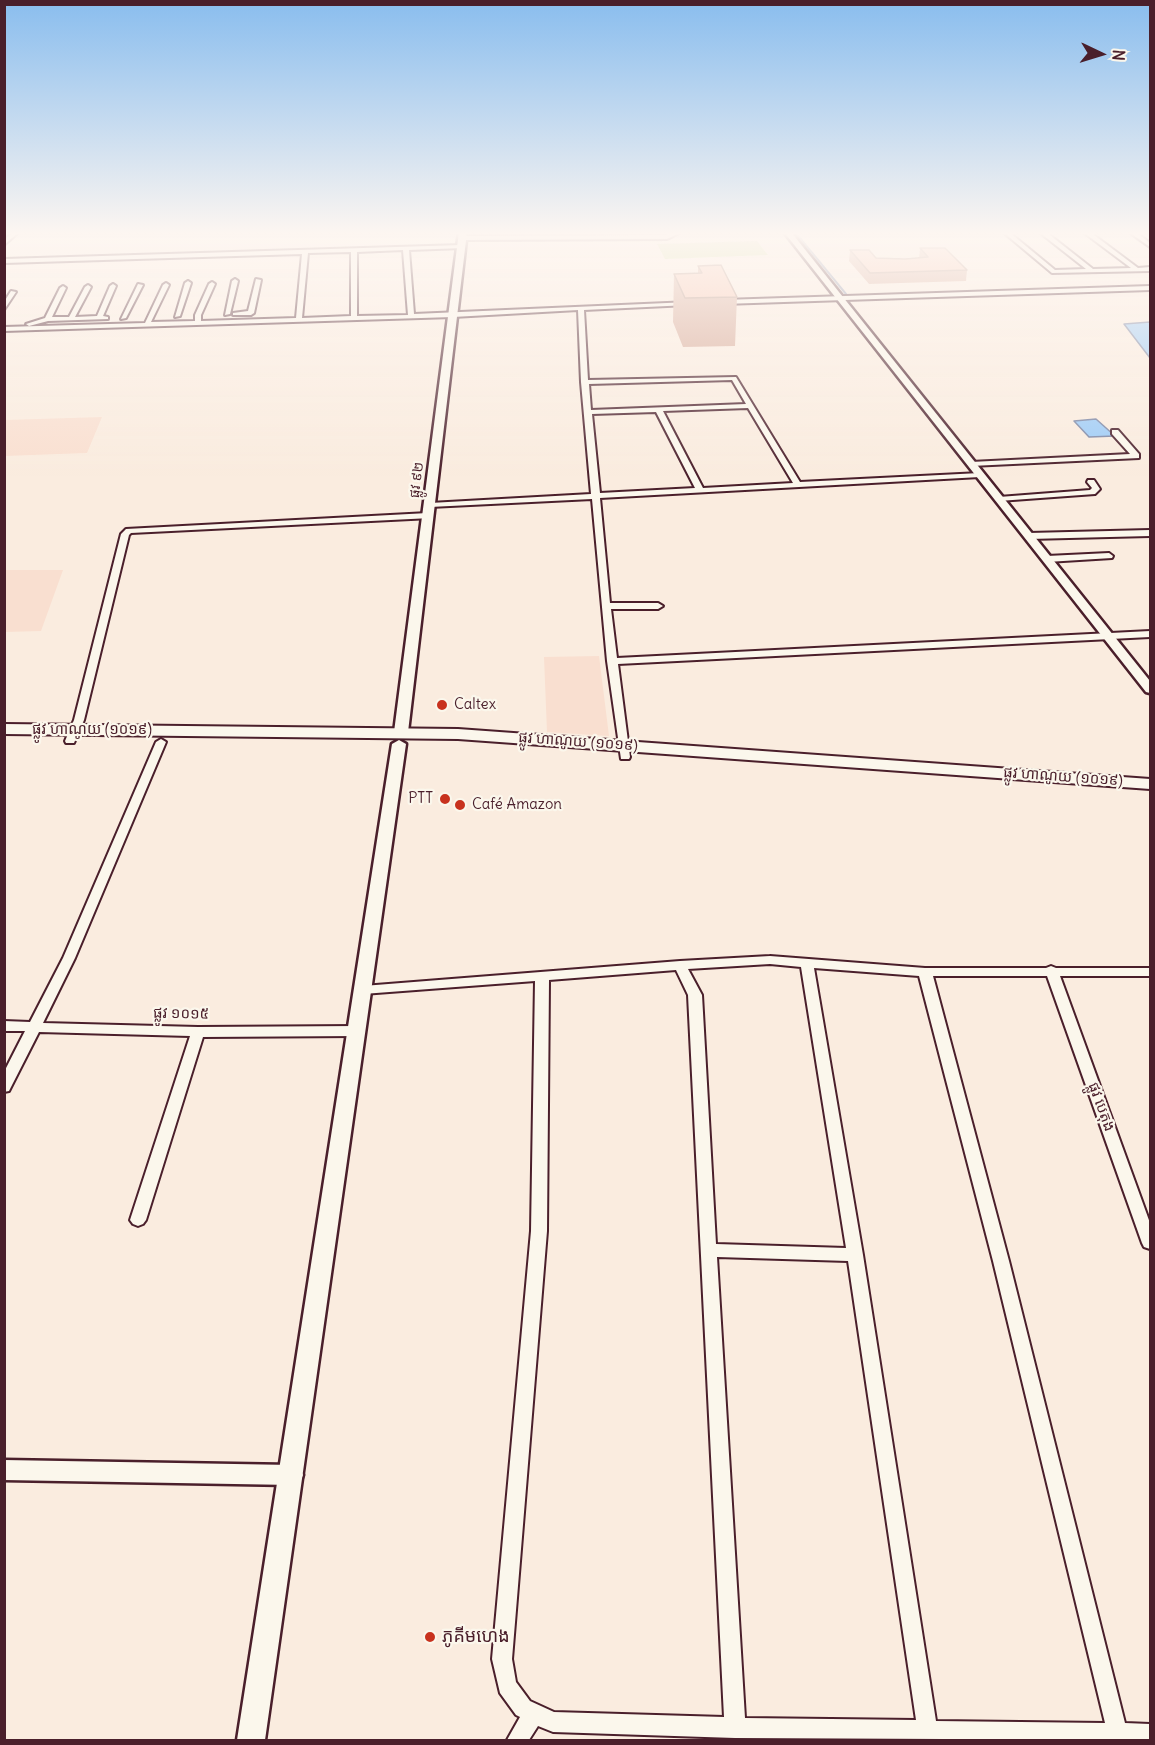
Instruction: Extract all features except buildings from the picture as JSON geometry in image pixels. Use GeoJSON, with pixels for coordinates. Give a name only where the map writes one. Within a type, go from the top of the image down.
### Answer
{"type":"FeatureCollection","features":[{"type":"Feature","properties":{"kind":"main road","name":"ផ្លូវ ៩២"},"geometry":{"type":"LineString","coordinates":[[251,1740],[400,738],[453,315]]}},
{"type":"Feature","properties":{"kind":"main road","name":"ផ្លូវ ហាណូយ (១០១៩)"},"geometry":{"type":"LineString","coordinates":[[4,729],[161,742],[400,738]]}},
{"type":"Feature","properties":{"kind":"main road","name":"ផ្លូវ ហាណូយ (១០១៩)"},"geometry":{"type":"LineString","coordinates":[[4,741],[73,735],[400,738],[1150,784]]}},
{"type":"Feature","properties":{"kind":"main road","name":"ផ្លូវ ហាណូយ (១០១៩)"},"geometry":{"type":"LineString","coordinates":[[624,751],[1150,795]]}},
{"type":"Feature","properties":{"kind":"street"},"geometry":{"type":"LineString","coordinates":[[48,319],[51,313]]}},
{"type":"Feature","properties":{"kind":"street"},"geometry":{"type":"LineString","coordinates":[[71,318],[74,313]]}},
{"type":"Feature","properties":{"kind":"street"},"geometry":{"type":"LineString","coordinates":[[99,318],[101,313]]}},
{"type":"Feature","properties":{"kind":"street"},"geometry":{"type":"LineString","coordinates":[[123,318],[125,313]]}},
{"type":"Feature","properties":{"kind":"street"},"geometry":{"type":"LineString","coordinates":[[147,325],[153,313]]}},
{"type":"Feature","properties":{"kind":"street"},"geometry":{"type":"LineString","coordinates":[[198,319],[200,313]]}},
{"type":"Feature","properties":{"kind":"street"},"geometry":{"type":"LineString","coordinates":[[4,329],[147,325],[241,313]]}},
{"type":"Feature","properties":{"kind":"street"},"geometry":{"type":"LineString","coordinates":[[248,321],[251,313]]}},
{"type":"Feature","properties":{"kind":"street"},"geometry":{"type":"LineString","coordinates":[[299,320],[300,313]]}},
{"type":"Feature","properties":{"kind":"street"},"geometry":{"type":"LineString","coordinates":[[354,313],[354,318]]}},
{"type":"Feature","properties":{"kind":"street"},"geometry":{"type":"LineString","coordinates":[[23,329],[33,321],[71,318],[177,316],[248,321],[482,313]]}},
{"type":"Feature","properties":{"kind":"street"},"geometry":{"type":"LineString","coordinates":[[581,313],[585,382],[606,606],[624,751]]}},
{"type":"Feature","properties":{"kind":"street"},"geometry":{"type":"LineString","coordinates":[[852,313],[1150,689]]}},
{"type":"Feature","properties":{"kind":"street"},"geometry":{"type":"LineString","coordinates":[[585,382],[734,378],[798,485]]}},
{"type":"Feature","properties":{"kind":"street"},"geometry":{"type":"LineString","coordinates":[[588,412],[751,406]]}},
{"type":"Feature","properties":{"kind":"street"},"geometry":{"type":"LineString","coordinates":[[659,410],[700,490]]}},
{"type":"Feature","properties":{"kind":"street"},"geometry":{"type":"LineString","coordinates":[[972,464],[1136,456],[1115,432]]}},
{"type":"Feature","properties":{"kind":"street"},"geometry":{"type":"LineString","coordinates":[[73,735],[125,534],[129,531],[597,496],[980,475]]}},
{"type":"Feature","properties":{"kind":"street"},"geometry":{"type":"LineString","coordinates":[[999,499],[1092,492],[1096,489],[1091,482]]}},
{"type":"Feature","properties":{"kind":"street"},"geometry":{"type":"LineString","coordinates":[[1029,536],[1150,533]]}},
{"type":"Feature","properties":{"kind":"street"},"geometry":{"type":"LineString","coordinates":[[1047,559],[1109,556]]}},
{"type":"Feature","properties":{"kind":"street"},"geometry":{"type":"LineString","coordinates":[[606,606],[658,606]]}},
{"type":"Feature","properties":{"kind":"street"},"geometry":{"type":"LineString","coordinates":[[612,661],[1150,634]]}},
{"type":"Feature","properties":{"kind":"street"},"geometry":{"type":"LineString","coordinates":[[4,1087],[69,958],[161,742]]}},
{"type":"Feature","properties":{"kind":"street"},"geometry":{"type":"LineString","coordinates":[[363,990],[680,964],[770,960],[925,972],[1051,970],[1150,972]]}},
{"type":"Feature","properties":{"kind":"street"},"geometry":{"type":"LineString","coordinates":[[807,963],[855,1255],[928,1735]]}},
{"type":"Feature","properties":{"kind":"street"},"geometry":{"type":"LineString","coordinates":[[680,964],[695,995],[735,1728]]}},
{"type":"Feature","properties":{"kind":"street","name":"ផ្លូវ បេតុង"},"geometry":{"type":"LineString","coordinates":[[1051,970],[1150,1243]]}},
{"type":"Feature","properties":{"kind":"street"},"geometry":{"type":"LineString","coordinates":[[925,972],[1001,1261],[1118,1737]]}},
{"type":"Feature","properties":{"kind":"street"},"geometry":{"type":"LineString","coordinates":[[542,977],[539,1232],[502,1659],[507,1686],[522,1708],[553,1722],[928,1735],[1118,1737],[1150,1734]]}},
{"type":"Feature","properties":{"kind":"street","name":"ផ្លូវ ១០១៥"},"geometry":{"type":"LineString","coordinates":[[4,1026],[198,1032],[358,1031]]}},
{"type":"Feature","properties":{"kind":"street"},"geometry":{"type":"LineString","coordinates":[[138,1221],[198,1032]]}},
{"type":"Feature","properties":{"kind":"street"},"geometry":{"type":"LineString","coordinates":[[708,1250],[855,1255]]}},
{"type":"Feature","properties":{"kind":"street"},"geometry":{"type":"LineString","coordinates":[[4,1470],[292,1475]]}},
{"type":"Feature","properties":{"kind":"street"},"geometry":{"type":"LineString","coordinates":[[517,1740],[534,1713]]}},
{"type":"Feature","properties":{"kind":"shaded area"},"geometry":{"type":"Polygon","coordinates":[[[102,417],[87,453],[5,456],[5,420],[102,417]]]}},
{"type":"Feature","properties":{"kind":"shaded area"},"geometry":{"type":"Polygon","coordinates":[[[5,570],[63,570],[41,631],[5,632],[5,570]]]}},
{"type":"Feature","properties":{"kind":"shaded area"},"geometry":{"type":"Polygon","coordinates":[[[599,656],[609,736],[547,732],[544,657],[599,656]]]}},
{"type":"Feature","properties":{"kind":"water"},"geometry":{"type":"Polygon","coordinates":[[[1150,322],[1150,358],[1124,324],[1150,322]]]}},
{"type":"Feature","properties":{"kind":"water"},"geometry":{"type":"Polygon","coordinates":[[[1096,419],[1115,436],[1089,437],[1074,421],[1096,419]]]}},
{"type":"Feature","properties":{"kind":"place","name":"Caltex"},"geometry":{"type":"Point","coordinates":[442,705]}},
{"type":"Feature","properties":{"kind":"place","name":"PTT"},"geometry":{"type":"Point","coordinates":[445,799]}},
{"type":"Feature","properties":{"kind":"place","name":"Café Amazon"},"geometry":{"type":"Point","coordinates":[460,805]}},
{"type":"Feature","properties":{"kind":"place","name":"ភូគីមហេង"},"geometry":{"type":"Point","coordinates":[430,1637]}}]}
